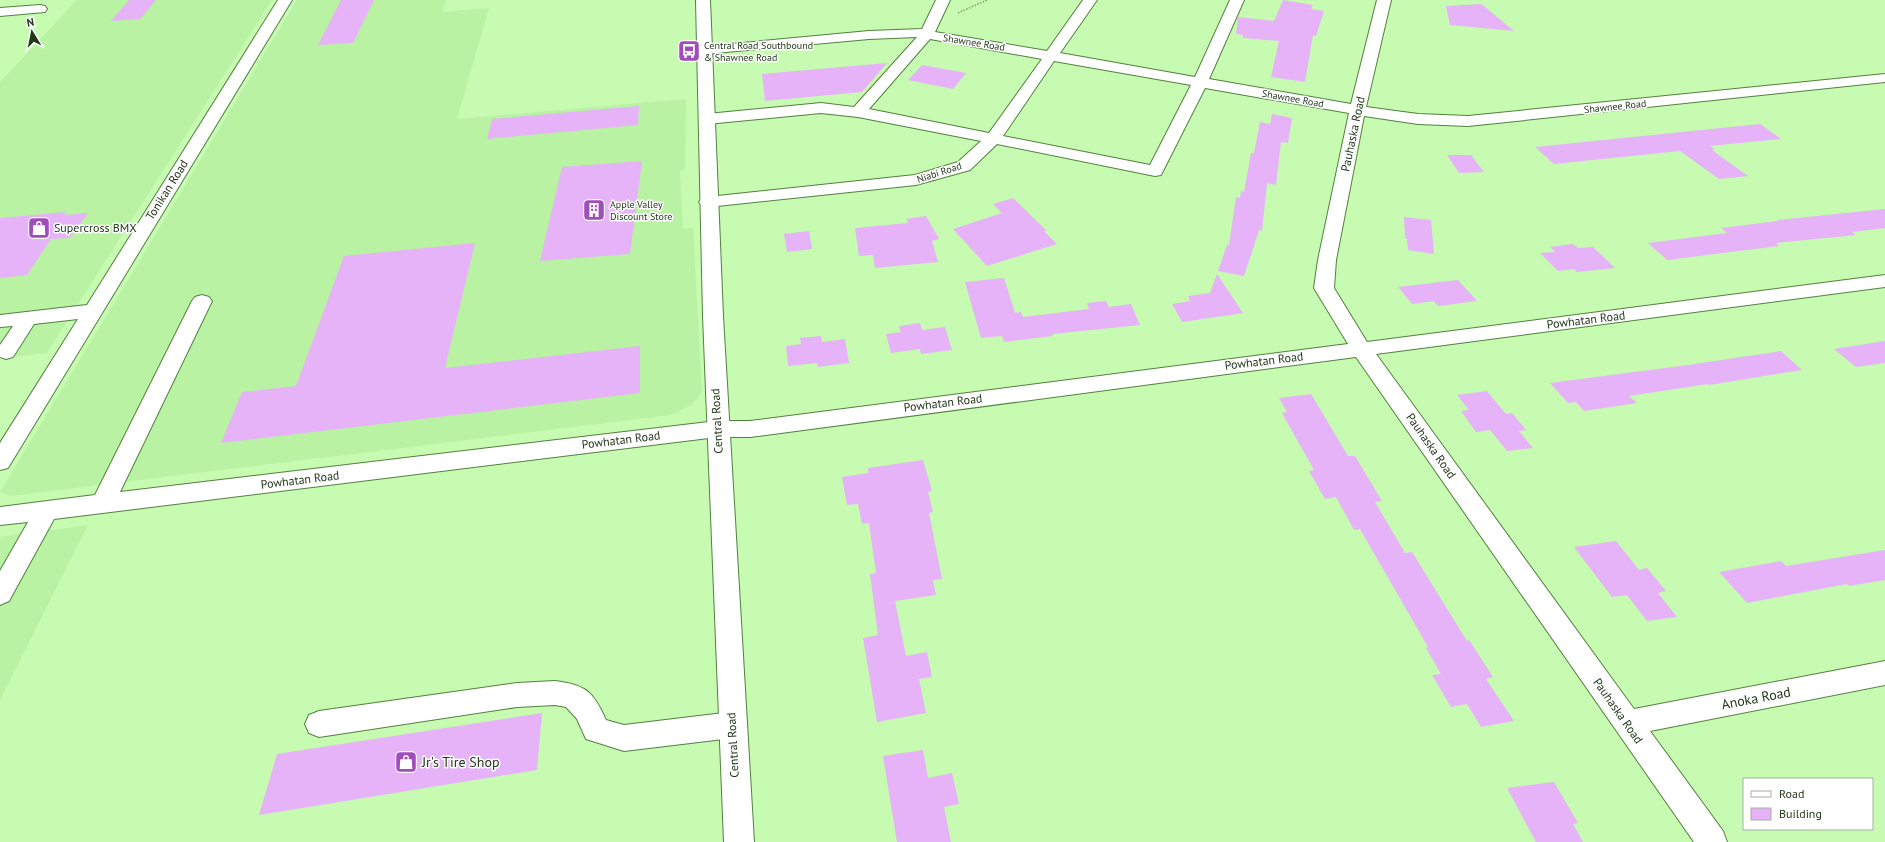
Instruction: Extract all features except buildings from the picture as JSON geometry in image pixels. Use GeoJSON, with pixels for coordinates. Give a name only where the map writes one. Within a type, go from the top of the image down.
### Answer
{"type":"FeatureCollection","features":[{"type":"Feature","properties":{"kind":"street","name":"Tonikan Road"},"geometry":{"type":"LineString","coordinates":[[0,462],[284,0]]}},
{"type":"Feature","properties":{"kind":"street","name":"Central Road"},"geometry":{"type":"LineString","coordinates":[[703,0],[708,202],[717,429],[739,842]]}},
{"type":"Feature","properties":{"kind":"street"},"geometry":{"type":"LineString","coordinates":[[858,112],[929,30],[943,0]]}},
{"type":"Feature","properties":{"kind":"street","name":"Niabi Road"},"geometry":{"type":"LineString","coordinates":[[708,202],[916,180],[964,166],[992,140],[1090,0]]}},
{"type":"Feature","properties":{"kind":"street"},"geometry":{"type":"LineString","coordinates":[[707,119],[821,108],[858,112],[992,140],[1155,171],[1200,82],[1237,0]]}},
{"type":"Feature","properties":{"kind":"street","name":"Pauhaska Road"},"geometry":{"type":"LineString","coordinates":[[1384,0],[1357,110],[1327,260],[1324,288],[1361,349],[1712,842]]}},
{"type":"Feature","properties":{"kind":"street"},"geometry":{"type":"LineString","coordinates":[[3,14],[40,9]]}},
{"type":"Feature","properties":{"kind":"street","name":"Shawnee Road"},"geometry":{"type":"LineString","coordinates":[[704,50],[869,35],[919,33],[929,30],[1051,55],[1357,110],[1418,119],[1468,121],[1885,78]]}},
{"type":"Feature","properties":{"kind":"street","name":"Powhatan Road"},"geometry":{"type":"LineString","coordinates":[[0,516],[717,429],[750,429],[1885,281]]}},
{"type":"Feature","properties":{"kind":"street"},"geometry":{"type":"LineString","coordinates":[[103,504],[202,301]]}},
{"type":"Feature","properties":{"kind":"street"},"geometry":{"type":"LineString","coordinates":[[0,321],[93,311]]}},
{"type":"Feature","properties":{"kind":"street"},"geometry":{"type":"LineString","coordinates":[[6,352],[28,318]]}},
{"type":"Feature","properties":{"kind":"street"},"geometry":{"type":"LineString","coordinates":[[0,594],[47,510]]}},
{"type":"Feature","properties":{"kind":"street","name":"Anoka Road"},"geometry":{"type":"LineString","coordinates":[[1627,722],[1885,673]]}},
{"type":"Feature","properties":{"kind":"street"},"geometry":{"type":"LineString","coordinates":[[319,724],[517,695],[555,693],[574,696],[588,711],[596,730],[624,738],[732,725]]}},
{"type":"Feature","properties":{"kind":"path"},"geometry":{"type":"LineString","coordinates":[[929,30],[987,0]]}},
{"type":"Feature","properties":{"kind":"shaded area"},"geometry":{"type":"Polygon","coordinates":[[[77,0],[272,0],[47,353],[0,358],[0,82],[77,0]]]}},
{"type":"Feature","properties":{"kind":"shaded area"},"geometry":{"type":"Polygon","coordinates":[[[297,0],[446,0],[442,12],[489,8],[457,119],[686,99],[685,168],[680,171],[683,229],[693,228],[702,391],[692,405],[671,415],[10,496],[0,492],[297,0]]]}},
{"type":"Feature","properties":{"kind":"shaded area"},"geometry":{"type":"Polygon","coordinates":[[[88,525],[0,700],[0,537],[88,525]]]}},
{"type":"Feature","properties":{"kind":"place","name":"Central Road Southbound & Shawnee Road"},"geometry":{"type":"Point","coordinates":[689,51]}},
{"type":"Feature","properties":{"kind":"place","name":"Apple Valley Discount Store"},"geometry":{"type":"Point","coordinates":[594,210]}},
{"type":"Feature","properties":{"kind":"place","name":"Supercross BMX"},"geometry":{"type":"Point","coordinates":[39,228]}},
{"type":"Feature","properties":{"kind":"place","name":"Jr's Tire Shop"},"geometry":{"type":"Point","coordinates":[406,762]}}]}
